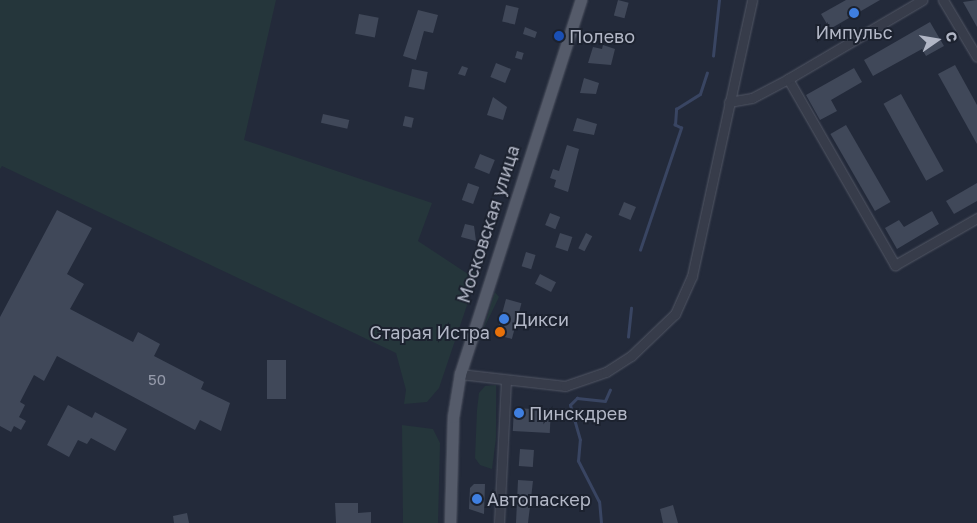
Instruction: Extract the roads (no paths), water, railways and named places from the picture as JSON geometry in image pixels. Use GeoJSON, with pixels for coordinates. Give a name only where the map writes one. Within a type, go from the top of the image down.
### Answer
{"type":"FeatureCollection","features":[{"type":"Feature","properties":{"kind":"main road","name":"Московская улица"},"geometry":{"type":"LineString","coordinates":[[450,523],[453,418],[460,374],[580,0]]}},
{"type":"Feature","properties":{"kind":"street"},"geometry":{"type":"LineString","coordinates":[[460,374],[506,381],[565,386],[606,372],[655,337],[675,314],[692,276],[752,0]]}},
{"type":"Feature","properties":{"kind":"street"},"geometry":{"type":"LineString","coordinates":[[729,102],[752,98],[788,79],[922,0]]}},
{"type":"Feature","properties":{"kind":"street"},"geometry":{"type":"LineString","coordinates":[[943,0],[977,57]]}},
{"type":"Feature","properties":{"kind":"street"},"geometry":{"type":"LineString","coordinates":[[788,79],[895,265],[977,218]]}},
{"type":"Feature","properties":{"kind":"street"},"geometry":{"type":"LineString","coordinates":[[499,523],[506,381]]}},
{"type":"Feature","properties":{"kind":"waterway"},"geometry":{"type":"LineString","coordinates":[[713,56],[719,0]]}},
{"type":"Feature","properties":{"kind":"waterway"},"geometry":{"type":"LineString","coordinates":[[640,250],[681,128],[675,125],[676,109],[700,94],[707,73]]}},
{"type":"Feature","properties":{"kind":"waterway"},"geometry":{"type":"LineString","coordinates":[[628,337],[631,308]]}},
{"type":"Feature","properties":{"kind":"waterway"},"geometry":{"type":"LineString","coordinates":[[601,523],[599,502],[578,461],[580,440],[570,405],[577,398],[605,401],[610,390]]}},
{"type":"Feature","properties":{"kind":"place","name":"Импульс"},"geometry":{"type":"Point","coordinates":[854,13]}},
{"type":"Feature","properties":{"kind":"place","name":"Полево"},"geometry":{"type":"Point","coordinates":[559,36]}},
{"type":"Feature","properties":{"kind":"place","name":"Дикси"},"geometry":{"type":"Point","coordinates":[504,319]}},
{"type":"Feature","properties":{"kind":"place","name":"Старая Истра"},"geometry":{"type":"Point","coordinates":[500,332]}},
{"type":"Feature","properties":{"kind":"place","name":"Пинскдрев"},"geometry":{"type":"Point","coordinates":[519,413]}},
{"type":"Feature","properties":{"kind":"place","name":"Автопаскер"},"geometry":{"type":"Point","coordinates":[477,499]}}]}
